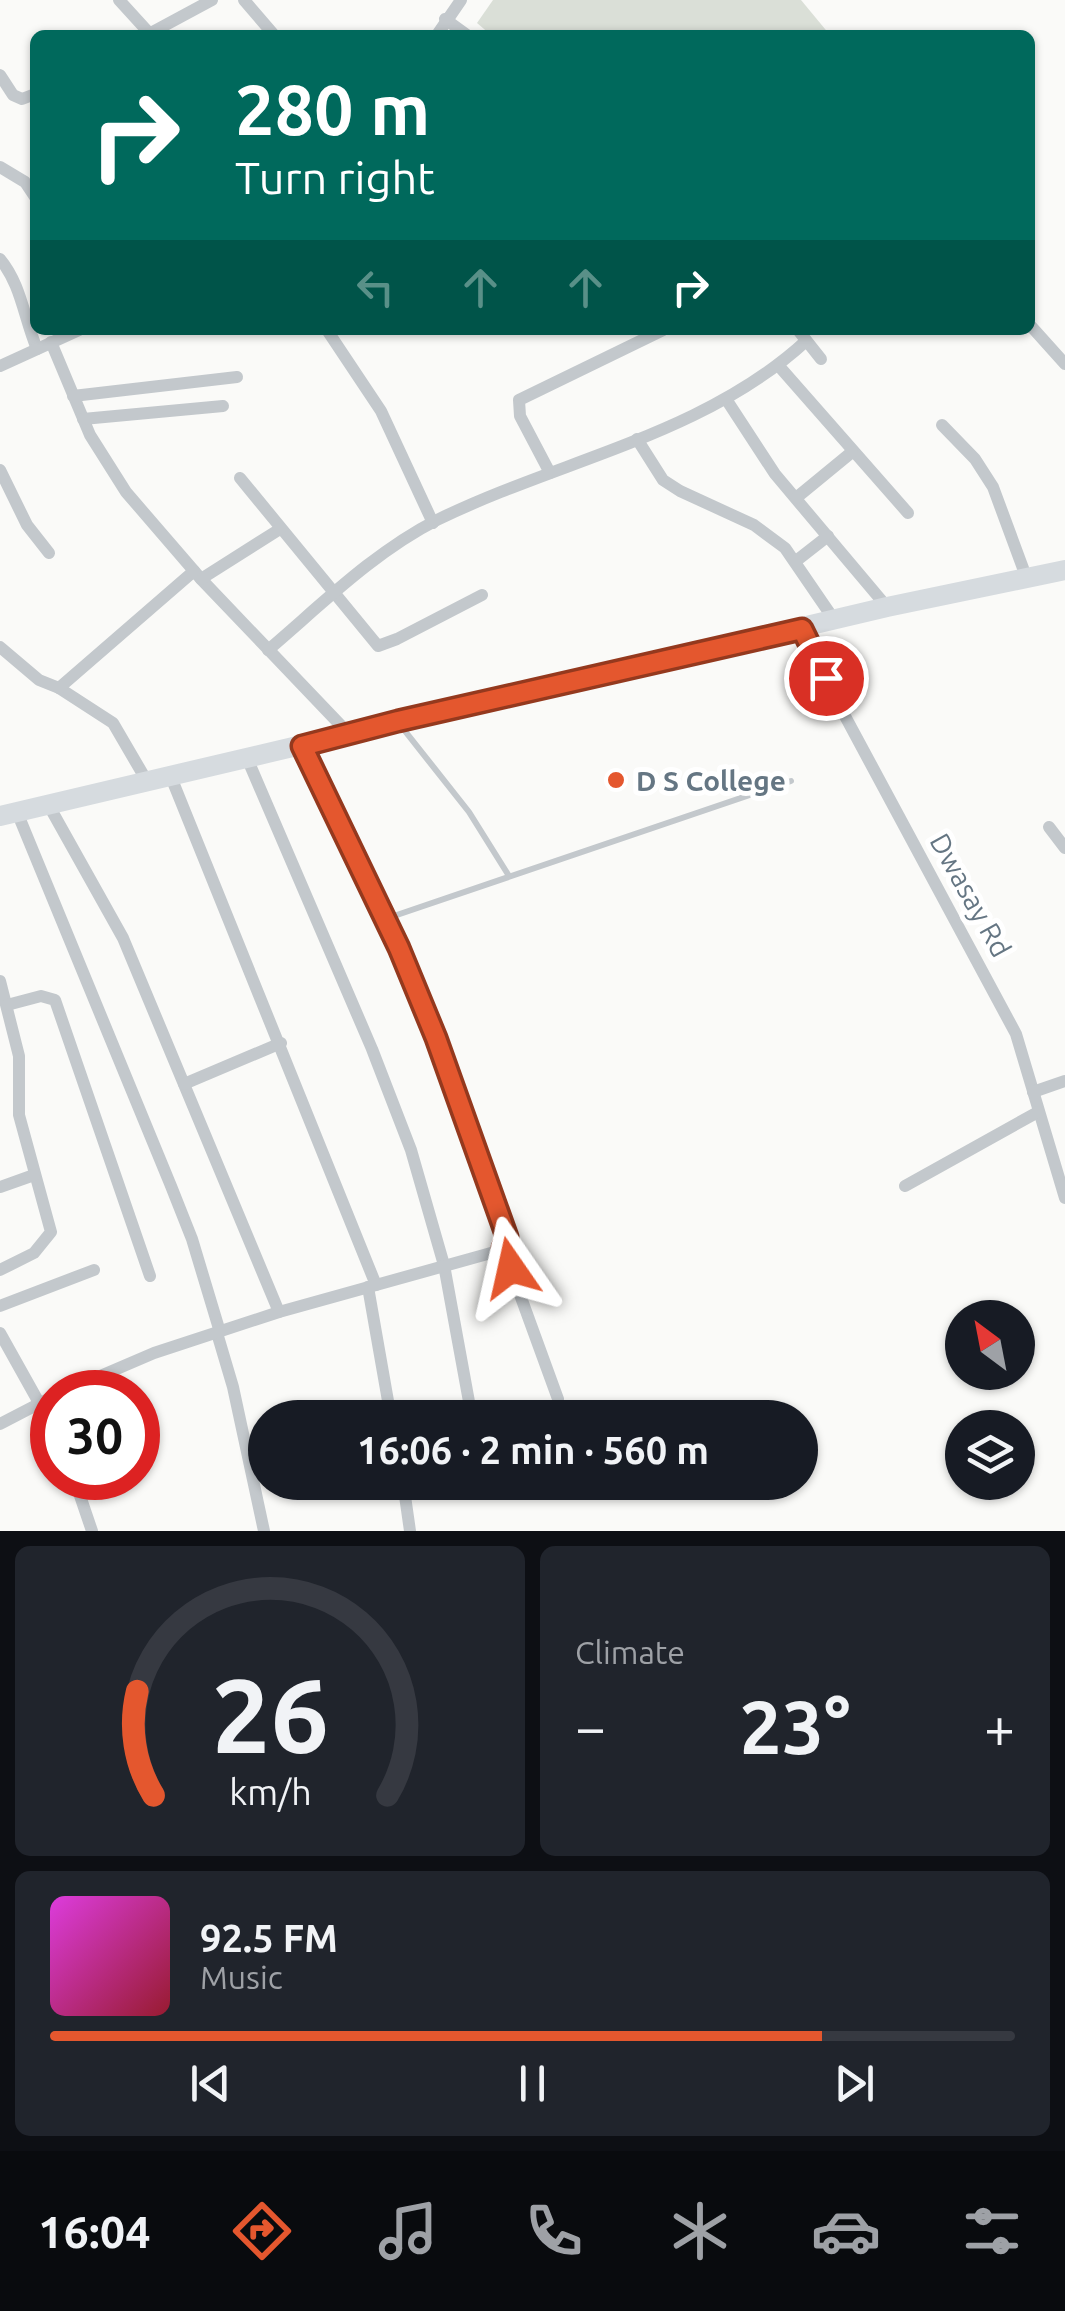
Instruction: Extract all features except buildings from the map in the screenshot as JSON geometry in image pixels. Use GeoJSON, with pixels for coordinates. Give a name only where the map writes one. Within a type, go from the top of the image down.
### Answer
{"type":"FeatureCollection","features":[{"type":"Feature","properties":{"kind":"highway"},"geometry":{"type":"LineString","coordinates":[[8,814],[887,608],[1065,570]]}},
{"type":"Feature","properties":{"kind":"street"},"geometry":{"type":"LineString","coordinates":[[118,0],[145,30]]}},
{"type":"Feature","properties":{"kind":"street"},"geometry":{"type":"LineString","coordinates":[[175,29],[212,0]]}},
{"type":"Feature","properties":{"kind":"street"},"geometry":{"type":"LineString","coordinates":[[244,0],[270,30]]}},
{"type":"Feature","properties":{"kind":"street"},"geometry":{"type":"LineString","coordinates":[[440,30],[461,0]]}},
{"type":"Feature","properties":{"kind":"street"},"geometry":{"type":"LineString","coordinates":[[445,19],[460,30]]}},
{"type":"Feature","properties":{"kind":"street"},"geometry":{"type":"LineString","coordinates":[[0,75],[13,95],[22,99],[30,96]]}},
{"type":"Feature","properties":{"kind":"street"},"geometry":{"type":"LineString","coordinates":[[0,167],[30,190]]}},
{"type":"Feature","properties":{"kind":"street"},"geometry":{"type":"LineString","coordinates":[[0,259],[16,280],[30,331]]}},
{"type":"Feature","properties":{"kind":"street"},"geometry":{"type":"LineString","coordinates":[[1035,330],[1065,364]]}},
{"type":"Feature","properties":{"kind":"street"},"geometry":{"type":"LineString","coordinates":[[32,335],[37,348]]}},
{"type":"Feature","properties":{"kind":"street"},"geometry":{"type":"LineString","coordinates":[[0,366],[67,335]]}},
{"type":"Feature","properties":{"kind":"street"},"geometry":{"type":"LineString","coordinates":[[330,335],[381,411],[433,522]]}},
{"type":"Feature","properties":{"kind":"street"},"geometry":{"type":"LineString","coordinates":[[550,473],[520,416],[519,400],[653,335]]}},
{"type":"Feature","properties":{"kind":"street"},"geometry":{"type":"LineString","coordinates":[[268,650],[378,559],[433,522],[726,399],[778,365],[802,336],[820,359]]}},
{"type":"Feature","properties":{"kind":"street"},"geometry":{"type":"LineString","coordinates":[[51,342],[82,419],[126,492],[198,575],[349,734]]}},
{"type":"Feature","properties":{"kind":"street"},"geometry":{"type":"LineString","coordinates":[[778,365],[908,512]]}},
{"type":"Feature","properties":{"kind":"street"},"geometry":{"type":"LineString","coordinates":[[73,396],[237,378]]}},
{"type":"Feature","properties":{"kind":"street"},"geometry":{"type":"LineString","coordinates":[[726,399],[756,449],[887,608]]}},
{"type":"Feature","properties":{"kind":"street"},"geometry":{"type":"LineString","coordinates":[[82,419],[223,406]]}},
{"type":"Feature","properties":{"kind":"street"},"geometry":{"type":"LineString","coordinates":[[942,426],[974,459],[993,487],[1027,579]]}},
{"type":"Feature","properties":{"kind":"street"},"geometry":{"type":"LineString","coordinates":[[636,439],[663,480],[754,525],[796,561],[836,621]]}},
{"type":"Feature","properties":{"kind":"street"},"geometry":{"type":"LineString","coordinates":[[796,498],[852,452]]}},
{"type":"Feature","properties":{"kind":"street"},"geometry":{"type":"LineString","coordinates":[[0,470],[3,487],[49,553]]}},
{"type":"Feature","properties":{"kind":"street"},"geometry":{"type":"LineString","coordinates":[[240,478],[378,646],[482,595]]}},
{"type":"Feature","properties":{"kind":"street"},"geometry":{"type":"LineString","coordinates":[[60,688],[198,575],[280,529]]}},
{"type":"Feature","properties":{"kind":"street"},"geometry":{"type":"LineString","coordinates":[[796,561],[828,536]]}},
{"type":"Feature","properties":{"kind":"street","name":"Dwasay Rd"},"geometry":{"type":"LineString","coordinates":[[802,629],[1016,1034],[1065,1198]]}},
{"type":"Feature","properties":{"kind":"street"},"geometry":{"type":"LineString","coordinates":[[0,647],[39,680],[60,688],[113,723],[148,783]]}},
{"type":"Feature","properties":{"kind":"street"},"geometry":{"type":"LineString","coordinates":[[302,746],[386,919],[436,1038],[507,1237],[503,1248],[558,1399]]}},
{"type":"Feature","properties":{"kind":"street"},"geometry":{"type":"LineString","coordinates":[[247,758],[411,1150],[444,1265],[469,1400]]}},
{"type":"Feature","properties":{"kind":"street"},"geometry":{"type":"LineString","coordinates":[[171,778],[281,1042],[372,1286],[388,1400]]}},
{"type":"Feature","properties":{"kind":"street"},"geometry":{"type":"LineString","coordinates":[[48,804],[123,938],[280,1312]]}},
{"type":"Feature","properties":{"kind":"street"},"geometry":{"type":"LineString","coordinates":[[8,814],[178,1204],[233,1387],[264,1531]]}},
{"type":"Feature","properties":{"kind":"street"},"geometry":{"type":"LineString","coordinates":[[1049,827],[1065,848]]}},
{"type":"Feature","properties":{"kind":"street"},"geometry":{"type":"LineString","coordinates":[[0,981],[20,1056],[19,1115],[51,1232],[34,1253],[0,1270]]}},
{"type":"Feature","properties":{"kind":"street"},"geometry":{"type":"LineString","coordinates":[[6,1014],[42,996],[55,1000],[150,1276]]}},
{"type":"Feature","properties":{"kind":"street"},"geometry":{"type":"LineString","coordinates":[[184,1084],[281,1042]]}},
{"type":"Feature","properties":{"kind":"street"},"geometry":{"type":"LineString","coordinates":[[1033,1092],[1065,1081]]}},
{"type":"Feature","properties":{"kind":"street"},"geometry":{"type":"LineString","coordinates":[[904,1186],[1038,1112]]}},
{"type":"Feature","properties":{"kind":"street"},"geometry":{"type":"LineString","coordinates":[[0,1187],[34,1176]]}},
{"type":"Feature","properties":{"kind":"street"},"geometry":{"type":"LineString","coordinates":[[113,1370],[154,1352],[280,1312],[503,1248]]}},
{"type":"Feature","properties":{"kind":"street"},"geometry":{"type":"LineString","coordinates":[[0,1306],[94,1270]]}},
{"type":"Feature","properties":{"kind":"street"},"geometry":{"type":"LineString","coordinates":[[0,1332],[30,1376]]}},
{"type":"Feature","properties":{"kind":"street"},"geometry":{"type":"LineString","coordinates":[[0,1424],[30,1408]]}},
{"type":"Feature","properties":{"kind":"street"},"geometry":{"type":"LineString","coordinates":[[81,1500],[92,1531]]}},
{"type":"Feature","properties":{"kind":"street"},"geometry":{"type":"LineString","coordinates":[[406,1500],[410,1531]]}},
{"type":"Feature","properties":{"kind":"lane"},"geometry":{"type":"LineString","coordinates":[[398,721],[470,812],[509,876]]}},
{"type":"Feature","properties":{"kind":"lane"},"geometry":{"type":"LineString","coordinates":[[386,919],[791,780]]}},
{"type":"Feature","properties":{"kind":"shaded area"},"geometry":{"type":"Polygon","coordinates":[[[493,0],[801,0],[826,30],[485,30],[477,23],[493,0]]]}},
{"type":"Feature","properties":{"kind":"place","name":"D S College"},"geometry":{"type":"Point","coordinates":[616,780]}},
{"type":"Feature","properties":{"kind":"route"},"geometry":{"type":"LineString","coordinates":[[511,1268],[503,1248],[507,1237],[436,1038],[374,892],[302,746],[802,629],[826,678]]}}]}
